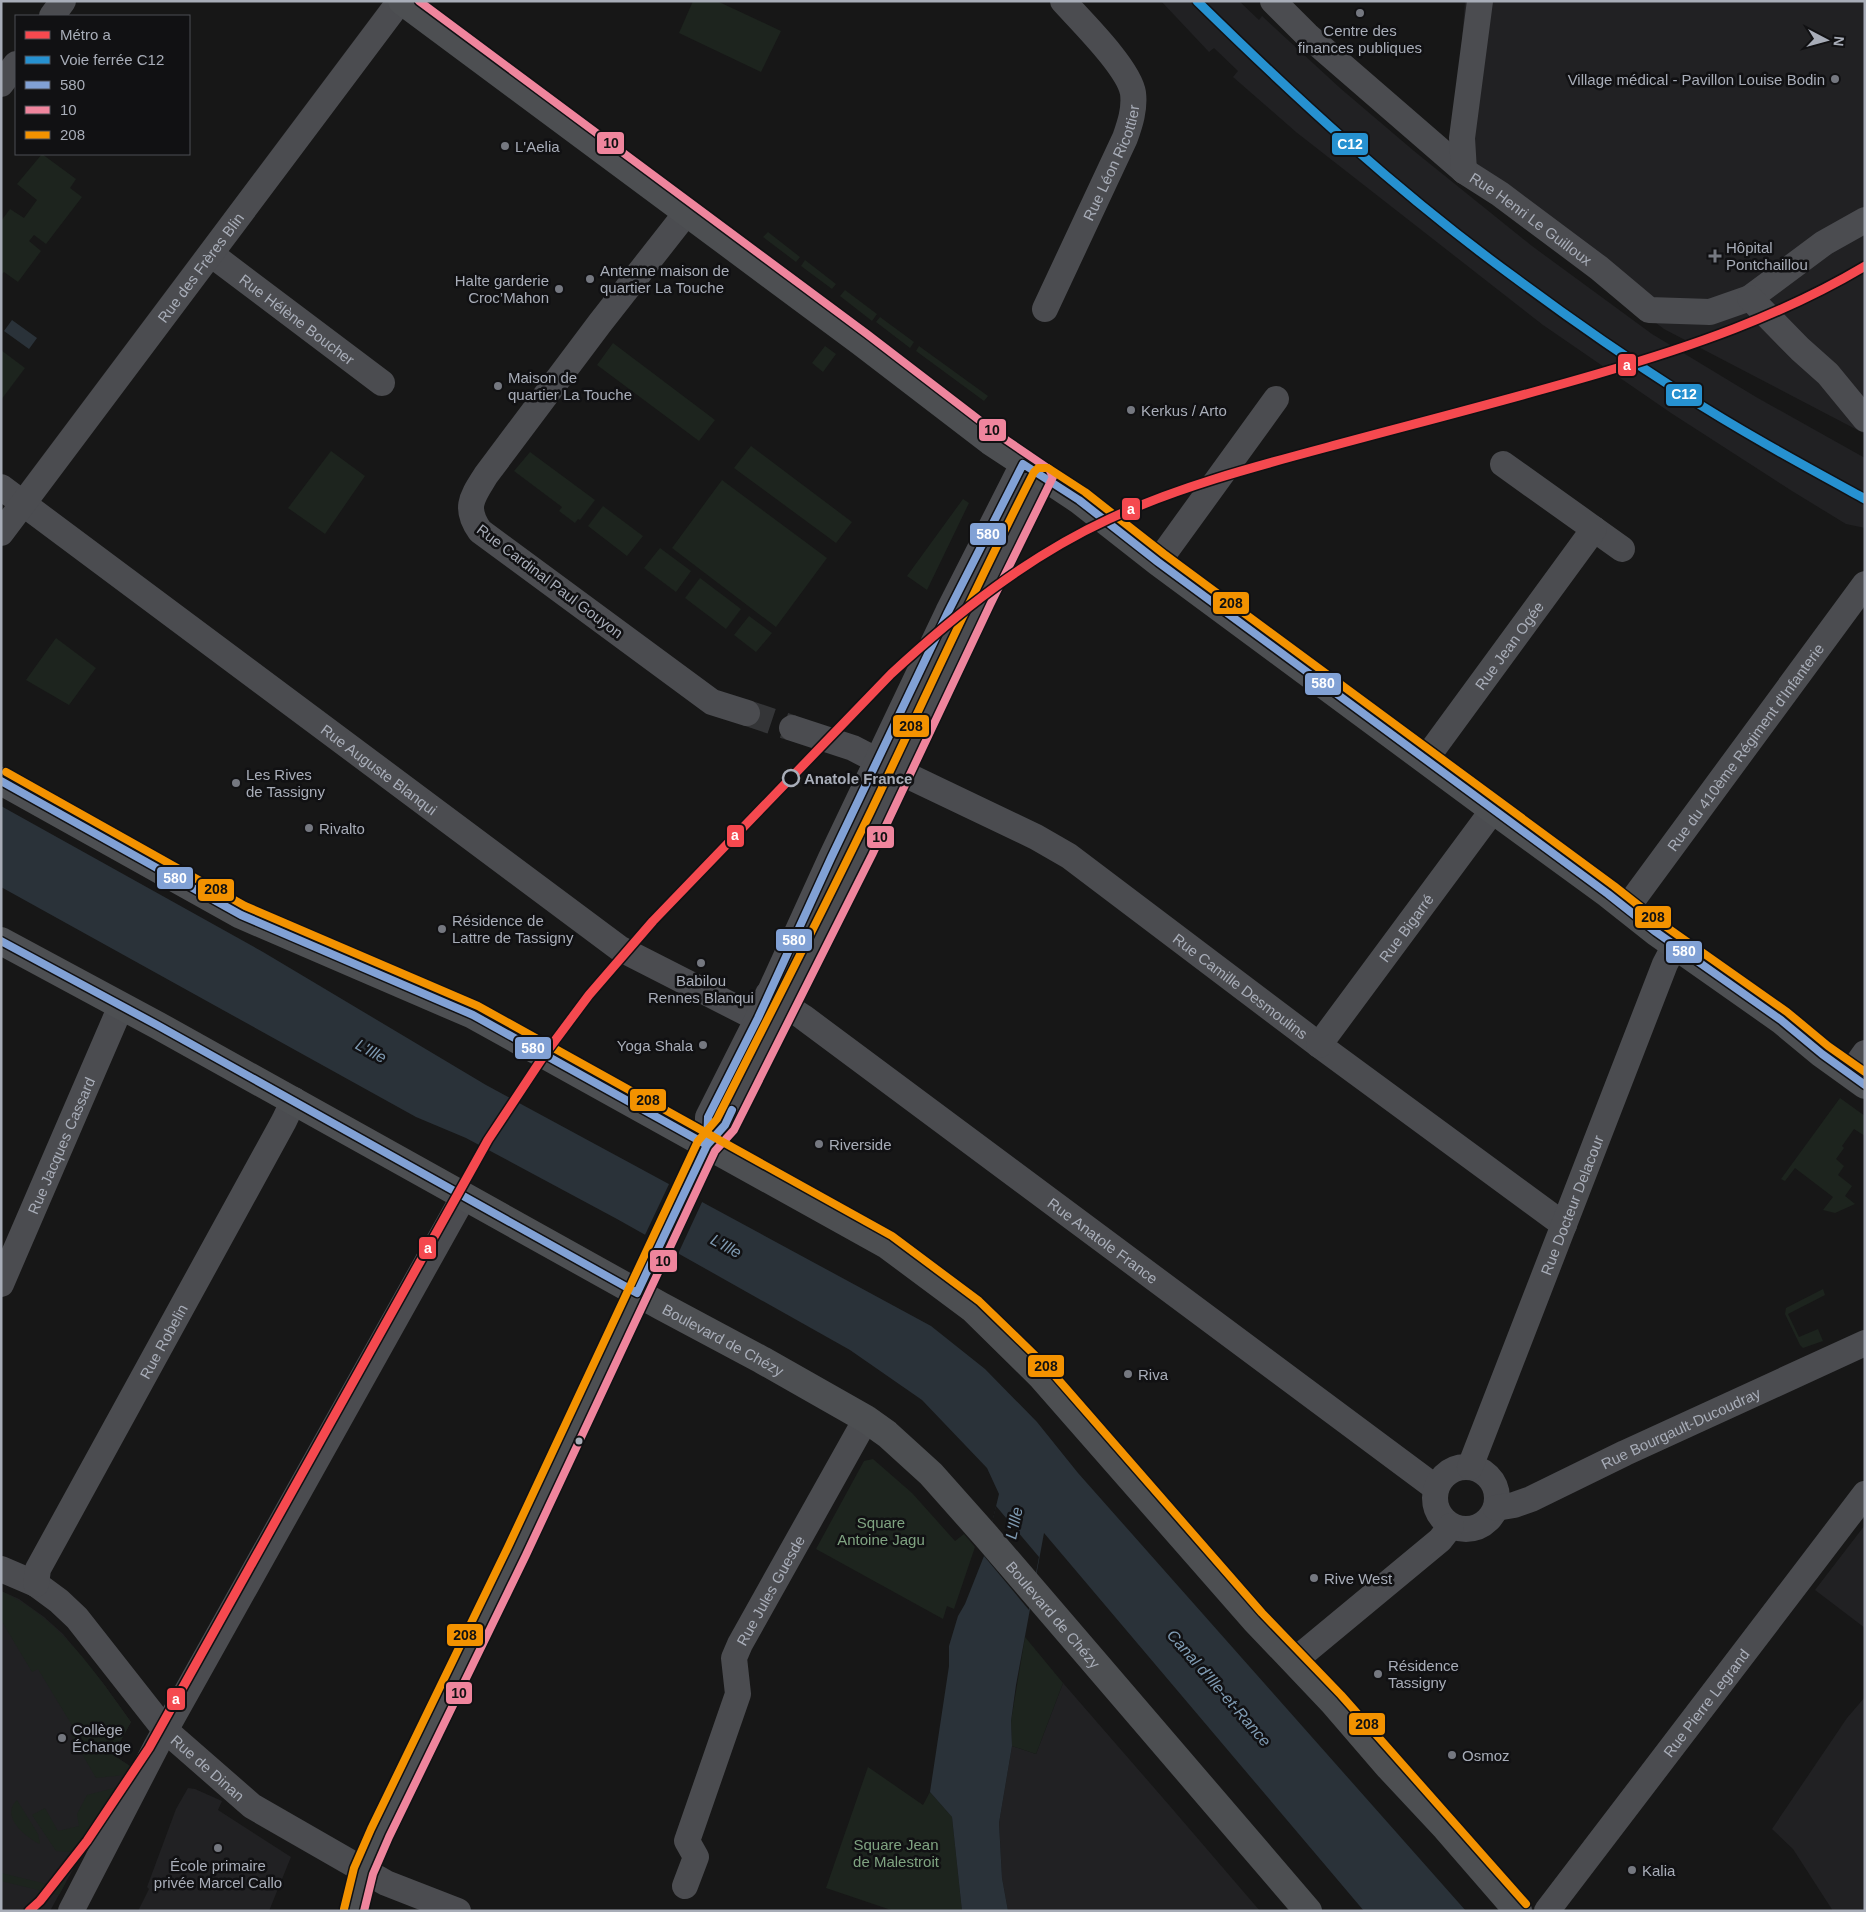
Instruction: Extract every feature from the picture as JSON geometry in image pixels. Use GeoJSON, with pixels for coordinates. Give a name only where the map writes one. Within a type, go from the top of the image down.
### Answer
{"type":"FeatureCollection","features":[{"type":"Feature","properties":{"kind":"main road"},"geometry":{"type":"LineString","coordinates":[[401,1],[687,212],[990,441],[1079,500],[1158,562],[1626,909],[1781,1020],[1822,1054],[1860,1071]]}},
{"type":"Feature","properties":{"kind":"main road"},"geometry":{"type":"LineString","coordinates":[[1,781],[241,915],[473,1015],[703,1155],[887,1245],[973,1309],[1041,1376],[1255,1620],[1333,1702],[1389,1768],[1446,1828],[1518,1911]]}},
{"type":"Feature","properties":{"kind":"main road","name":"Boulevard de Chézy"},"geometry":{"type":"LineString","coordinates":[[1,941],[294,1100],[637,1293],[762,1360],[866,1419],[887,1434],[931,1474],[988,1537],[1308,1911]]}},
{"type":"Feature","properties":{"kind":"main road"},"geometry":{"type":"LineString","coordinates":[[354,1911],[363,1871],[517,1551],[637,1293]]}},
{"type":"Feature","properties":{"kind":"street"},"geometry":{"type":"LineString","coordinates":[[53,15],[63,1]]}},
{"type":"Feature","properties":{"kind":"street","name":"Rue des Frères Blin"},"geometry":{"type":"LineString","coordinates":[[1,533],[401,1]]}},
{"type":"Feature","properties":{"kind":"street","name":"Rue Léon Ricottier"},"geometry":{"type":"LineString","coordinates":[[1045,308],[1125,138],[1130,125],[1133,104],[1133,93],[1126,76],[1102,44],[1063,1]]}},
{"type":"Feature","properties":{"kind":"street"},"geometry":{"type":"LineString","coordinates":[[1273,1],[1314,41],[1464,171]]}},
{"type":"Feature","properties":{"kind":"street","name":"Rue Henri Le Guilloux"},"geometry":{"type":"LineString","coordinates":[[1480,1],[1462,138],[1464,171],[1500,194],[1650,310],[1710,312],[1750,298],[1824,244],[1865,220]]}},
{"type":"Feature","properties":{"kind":"street"},"geometry":{"type":"LineString","coordinates":[[1,84],[15,65]]}},
{"type":"Feature","properties":{"kind":"street","name":"Rue Cardinal Paul Gouyon"},"geometry":{"type":"LineString","coordinates":[[687,212],[600,323],[486,475],[471,503],[471,519],[480,531],[712,702],[747,713]]}},
{"type":"Feature","properties":{"kind":"street","name":"Rue Hélène Boucher"},"geometry":{"type":"LineString","coordinates":[[211,254],[382,383]]}},
{"type":"Feature","properties":{"kind":"street"},"geometry":{"type":"LineString","coordinates":[[1750,298],[1800,349],[1828,374],[1865,419]]}},
{"type":"Feature","properties":{"kind":"street"},"geometry":{"type":"LineString","coordinates":[[1158,562],[1276,399]]}},
{"type":"Feature","properties":{"kind":"street"},"geometry":{"type":"LineString","coordinates":[[1503,464],[1622,549]]}},
{"type":"Feature","properties":{"kind":"street"},"geometry":{"type":"LineString","coordinates":[[637,1293],[703,1155],[725,1124],[772,1011],[889,766],[948,612],[1033,470]]}},
{"type":"Feature","properties":{"kind":"street","name":"Rue Auguste Blanqui"},"geometry":{"type":"LineString","coordinates":[[1,487],[619,948],[772,1011]]}},
{"type":"Feature","properties":{"kind":"street","name":"Rue Jean Ogée"},"geometry":{"type":"LineString","coordinates":[[1425,760],[1594,529]]}},
{"type":"Feature","properties":{"kind":"street","name":"Rue du 410ème Régiment d'Infanterie"},"geometry":{"type":"LineString","coordinates":[[1626,909],[1865,584]]}},
{"type":"Feature","properties":{"kind":"street"},"geometry":{"type":"LineString","coordinates":[[792,728],[847,746],[889,766]]}},
{"type":"Feature","properties":{"kind":"street","name":"Rue Camille Desmoulins"},"geometry":{"type":"LineString","coordinates":[[889,766],[1036,837],[1069,856],[1319,1045],[1564,1225]]}},
{"type":"Feature","properties":{"kind":"street","name":"Rue Bigarré"},"geometry":{"type":"LineString","coordinates":[[1319,1045],[1493,810]]}},
{"type":"Feature","properties":{"kind":"street","name":"Rue Docteur Delacour"},"geometry":{"type":"LineString","coordinates":[[1470,1467],[1665,964],[1675,945]]}},
{"type":"Feature","properties":{"kind":"street","name":"Rue Jacques Cassard"},"geometry":{"type":"LineString","coordinates":[[1,1284],[121,1006]]}},
{"type":"Feature","properties":{"kind":"street","name":"Rue Anatole France"},"geometry":{"type":"LineString","coordinates":[[772,1011],[1436,1488]]}},
{"type":"Feature","properties":{"kind":"street","name":"Rue Robelin"},"geometry":{"type":"LineString","coordinates":[[36,1584],[38,1569],[294,1100]]}},
{"type":"Feature","properties":{"kind":"street"},"geometry":{"type":"LineString","coordinates":[[70,1911],[165,1730],[464,1196]]}},
{"type":"Feature","properties":{"kind":"street","name":"Rue Bourgault-Ducoudray"},"geometry":{"type":"LineString","coordinates":[[1496,1508],[1514,1505],[1531,1498],[1625,1453],[1865,1344]]}},
{"type":"Feature","properties":{"kind":"street","name":"Rue Jules Guesde"},"geometry":{"type":"LineString","coordinates":[[685,1886],[696,1858],[687,1841],[738,1694],[734,1658],[866,1419]]}},
{"type":"Feature","properties":{"kind":"street"},"geometry":{"type":"LineString","coordinates":[[1460,1467],[1470,1467],[1481,1470],[1492,1482],[1498,1497],[1496,1508],[1486,1523],[1478,1527],[1460,1529],[1444,1521],[1436,1506],[1436,1488],[1450,1471],[1460,1467]]}},
{"type":"Feature","properties":{"kind":"street","name":"Rue Pierre Legrand"},"geometry":{"type":"LineString","coordinates":[[1547,1911],[1865,1494]]}},
{"type":"Feature","properties":{"kind":"street"},"geometry":{"type":"LineString","coordinates":[[1294,1661],[1440,1540],[1451,1526]]}},
{"type":"Feature","properties":{"kind":"street","name":"Rue de Dinan"},"geometry":{"type":"LineString","coordinates":[[1,1569],[36,1584],[60,1601],[77,1618],[165,1730],[252,1806],[386,1883],[458,1911]]}},
{"type":"Feature","properties":{"kind":"shaded area"},"geometry":{"type":"Polygon","coordinates":[[[1161,1],[1239,1],[1259,20],[1262,16],[1340,88],[1414,151],[1532,246],[1652,334],[1756,397],[1865,458],[1865,528],[1846,524],[1792,491],[1671,413],[1543,325],[1296,132],[1233,77],[1238,71],[1214,48],[1209,52],[1161,1]]]}},
{"type":"Feature","properties":{"kind":"shaded area","name":"Hôpital Pontchaillou"},"geometry":{"type":"Polygon","coordinates":[[[1465,1],[1865,1],[1865,434],[1664,329],[1452,169],[1465,1]]]}},
{"type":"Feature","properties":{"kind":"shaded area"},"geometry":{"type":"Polygon","coordinates":[[[1865,1525],[1865,1628],[1815,1590],[1865,1525]]]}},
{"type":"Feature","properties":{"kind":"shaded area","name":"Collège Échange"},"geometry":{"type":"Polygon","coordinates":[[[1,1591],[19,1599],[63,1634],[103,1683],[131,1722],[113,1755],[130,1766],[50,1911],[1,1911],[1,1591]]]}},
{"type":"Feature","properties":{"kind":"shaded area"},"geometry":{"type":"Polygon","coordinates":[[[1063,1683],[1260,1911],[1008,1911],[1002,1878],[999,1823],[1012,1746],[1036,1754],[1063,1683]]]}},
{"type":"Feature","properties":{"kind":"shaded area"},"geometry":{"type":"Polygon","coordinates":[[[1865,1697],[1865,1911],[1833,1911],[1793,1849],[1772,1829],[1847,1718],[1865,1697]]]}},
{"type":"Feature","properties":{"kind":"shaded area","name":"École primaire privée Marcel Callo"},"geometry":{"type":"Polygon","coordinates":[[[188,1788],[195,1789],[222,1801],[218,1810],[291,1857],[269,1911],[138,1911],[149,1889],[147,1887],[176,1809],[188,1788]]]}},
{"type":"Feature","properties":{"kind":"green space"},"geometry":{"type":"Polygon","coordinates":[[[693,1],[717,1],[781,31],[761,72],[679,33],[693,1]]]}},
{"type":"Feature","properties":{"kind":"green space"},"geometry":{"type":"Polygon","coordinates":[[[41,155],[43,155],[76,179],[70,188],[82,197],[46,244],[34,235],[29,241],[41,251],[18,282],[4,272],[1,275],[1,221],[10,209],[24,218],[37,200],[17,184],[41,155]]]}},
{"type":"Feature","properties":{"kind":"green space"},"geometry":{"type":"Polygon","coordinates":[[[768,232],[800,257],[796,262],[763,237],[768,232]]]}},
{"type":"Feature","properties":{"kind":"green space"},"geometry":{"type":"Polygon","coordinates":[[[805,260],[836,284],[832,289],[801,266],[805,260]]]}},
{"type":"Feature","properties":{"kind":"green space"},"geometry":{"type":"Polygon","coordinates":[[[845,290],[877,314],[872,321],[840,296],[845,290]]]}},
{"type":"Feature","properties":{"kind":"green space"},"geometry":{"type":"Polygon","coordinates":[[[880,317],[914,342],[910,348],[876,322],[880,317]]]}},
{"type":"Feature","properties":{"kind":"green space"},"geometry":{"type":"Polygon","coordinates":[[[613,343],[715,420],[699,441],[597,365],[613,343]]]}},
{"type":"Feature","properties":{"kind":"green space"},"geometry":{"type":"Polygon","coordinates":[[[825,346],[836,354],[823,372],[812,363],[825,346]]]}},
{"type":"Feature","properties":{"kind":"green space"},"geometry":{"type":"Polygon","coordinates":[[[919,346],[988,396],[984,401],[916,351],[919,346]]]}},
{"type":"Feature","properties":{"kind":"green space"},"geometry":{"type":"Polygon","coordinates":[[[1,350],[25,368],[1,400],[1,350]]]}},
{"type":"Feature","properties":{"kind":"green space"},"geometry":{"type":"Polygon","coordinates":[[[751,446],[852,522],[836,543],[734,468],[751,446]]]}},
{"type":"Feature","properties":{"kind":"green space"},"geometry":{"type":"Polygon","coordinates":[[[331,451],[365,476],[325,534],[288,508],[331,451]]]}},
{"type":"Feature","properties":{"kind":"green space"},"geometry":{"type":"Polygon","coordinates":[[[530,452],[595,500],[580,520],[578,519],[575,523],[559,511],[562,507],[514,471],[530,452]]]}},
{"type":"Feature","properties":{"kind":"green space"},"geometry":{"type":"Polygon","coordinates":[[[722,480],[827,558],[776,627],[672,548],[722,480]]]}},
{"type":"Feature","properties":{"kind":"green space"},"geometry":{"type":"Polygon","coordinates":[[[963,499],[969,503],[927,590],[907,576],[963,499]]]}},
{"type":"Feature","properties":{"kind":"green space"},"geometry":{"type":"Polygon","coordinates":[[[603,506],[643,536],[627,556],[588,526],[603,506]]]}},
{"type":"Feature","properties":{"kind":"green space"},"geometry":{"type":"Polygon","coordinates":[[[660,548],[691,571],[676,592],[644,568],[660,548]]]}},
{"type":"Feature","properties":{"kind":"green space"},"geometry":{"type":"Polygon","coordinates":[[[700,578],[741,609],[726,629],[685,598],[700,578]]]}},
{"type":"Feature","properties":{"kind":"green space"},"geometry":{"type":"Polygon","coordinates":[[[749,616],[772,633],[756,652],[734,635],[749,616]]]}},
{"type":"Feature","properties":{"kind":"green space"},"geometry":{"type":"Polygon","coordinates":[[[56,638],[96,668],[69,705],[26,680],[56,638]]]}},
{"type":"Feature","properties":{"kind":"green space"},"geometry":{"type":"Polygon","coordinates":[[[1840,1098],[1865,1116],[1865,1136],[1854,1129],[1842,1146],[1844,1148],[1836,1159],[1844,1166],[1838,1175],[1852,1186],[1845,1196],[1855,1204],[1835,1213],[1823,1210],[1833,1197],[1795,1168],[1785,1181],[1781,1179],[1840,1098]]]}},
{"type":"Feature","properties":{"kind":"green space"},"geometry":{"type":"Polygon","coordinates":[[[1823,1289],[1825,1295],[1788,1314],[1799,1337],[1818,1329],[1823,1341],[1803,1348],[1785,1314],[1786,1308],[1823,1289]]]}},
{"type":"Feature","properties":{"kind":"green space","name":"Square Antoine Jagu"},"geometry":{"type":"Polygon","coordinates":[[[873,1459],[912,1493],[955,1541],[964,1534],[975,1547],[954,1609],[947,1606],[943,1619],[816,1549],[864,1461],[873,1459]]]}},
{"type":"Feature","properties":{"kind":"green space"},"geometry":{"type":"Polygon","coordinates":[[[1,1591],[41,1615],[58,1631],[89,1665],[131,1722],[113,1755],[130,1766],[125,1775],[96,1778],[71,1735],[76,1732],[38,1669],[32,1672],[1,1620],[1,1591]]]}},
{"type":"Feature","properties":{"kind":"green space"},"geometry":{"type":"Polygon","coordinates":[[[1025,1637],[1063,1683],[1036,1754],[1012,1746],[1011,1721],[1025,1637]]]}},
{"type":"Feature","properties":{"kind":"green space","name":"Square Jean de Malestroit"},"geometry":{"type":"Polygon","coordinates":[[[868,1767],[923,1805],[930,1792],[952,1817],[962,1911],[894,1911],[826,1888],[868,1767]]]}},
{"type":"Feature","properties":{"kind":"green space"},"geometry":{"type":"Polygon","coordinates":[[[118,1787],[85,1847],[70,1852],[56,1851],[32,1815],[45,1808],[58,1831],[79,1826],[77,1814],[87,1795],[118,1787]]]}},
{"type":"Feature","properties":{"kind":"green space"},"geometry":{"type":"Polygon","coordinates":[[[17,1800],[38,1834],[40,1844],[16,1825],[11,1813],[12,1806],[17,1800]]]}},
{"type":"Feature","properties":{"kind":"green space"},"geometry":{"type":"Polygon","coordinates":[[[1,1873],[51,1885],[52,1879],[66,1882],[59,1895],[1,1881],[1,1873]]]}},
{"type":"Feature","properties":{"kind":"water"},"geometry":{"type":"Polygon","coordinates":[[[12,320],[37,338],[29,349],[4,331],[12,320]]]}},
{"type":"Feature","properties":{"kind":"water"},"geometry":{"type":"Polygon","coordinates":[[[1,806],[263,952],[486,1085],[931,1326],[985,1369],[1037,1422],[1078,1473],[1466,1911],[1364,1911],[1044,1533],[1016,1685],[1011,1721],[1012,1746],[999,1823],[1002,1878],[1008,1911],[962,1911],[952,1817],[930,1792],[949,1666],[949,1646],[958,1616],[965,1604],[984,1556],[999,1494],[987,1468],[922,1400],[850,1350],[617,1219],[466,1138],[416,1117],[1,887],[1,806]]]}},
{"type":"Feature","properties":{"kind":"pier"},"geometry":{"type":"Polygon","coordinates":[[[670,1182],[703,1200],[677,1256],[644,1237],[670,1182]]]}},
{"type":"Feature","properties":{"kind":"pier"},"geometry":{"type":"Polygon","coordinates":[[[996,1506],[1039,1557],[1029,1610],[984,1556],[996,1506]]]}},
{"type":"Feature","properties":{"kind":"tunnel"},"geometry":{"type":"LineString","coordinates":[[747,713],[792,728]]}},
{"type":"Feature","properties":{"kind":"metro line","name":"a"},"geometry":{"type":"LineString","coordinates":[[29,1911],[40,1901],[87,1841],[149,1748],[488,1140],[545,1054],[589,995],[653,921],[891,674],[916,651],[967,608],[1021,569],[1079,534],[1162,497],[1244,470],[1530,393],[1666,353],[1768,315],[1833,284],[1865,266]]}},
{"type":"Feature","properties":{"kind":"rail line","name":"C12"},"geometry":{"type":"LineString","coordinates":[[1197,1],[1350,145],[1430,213],[1514,277],[1597,337],[1705,408],[1865,499]]}},
{"type":"Feature","properties":{"kind":"transit line","name":"10"},"geometry":{"type":"LineString","coordinates":[[364,1911],[373,1874],[389,1837],[526,1555],[715,1151],[734,1130],[872,855],[990,605],[1053,477],[1049,469],[996,433],[867,334],[419,1]]}},
{"type":"Feature","properties":{"kind":"transit line","name":"580"},"geometry":{"type":"LineString","coordinates":[[707,1145],[708,1117],[758,1018],[831,858],[948,612],[1023,464],[1079,500],[1158,562],[1608,894],[1656,932],[1781,1020],[1822,1054],[1865,1085]]}},
{"type":"Feature","properties":{"kind":"transit line","name":"208"},"geometry":{"type":"LineString","coordinates":[[344,1909],[354,1868],[371,1829],[508,1547],[698,1141],[717,1119],[776,1003],[872,809],[992,556],[1034,472],[1038,468],[1048,468],[1085,492],[1164,554],[1614,886],[1662,924],[1787,1012],[1828,1046],[1865,1072]]}},
{"type":"Feature","properties":{"kind":"transit line","name":"208"},"geometry":{"type":"LineString","coordinates":[[6,772],[245,906],[478,1006],[892,1236],[979,1301],[1049,1369],[1262,1613],[1341,1695],[1526,1904]]}},
{"type":"Feature","properties":{"kind":"transit line","name":"580"},"geometry":{"type":"LineString","coordinates":[[1,781],[241,915],[473,1015],[707,1145]]}},
{"type":"Feature","properties":{"kind":"transit line","name":"580"},"geometry":{"type":"LineString","coordinates":[[1,941],[157,1025],[637,1293],[707,1145],[725,1125],[732,1110]]}},
{"type":"Feature","properties":{"kind":"place","name":"Centre des finances publiques"},"geometry":{"type":"Point","coordinates":[1360,13]}},
{"type":"Feature","properties":{"kind":"place","name":"Village médical - Pavillon Louise Bodin"},"geometry":{"type":"Point","coordinates":[1835,79]}},
{"type":"Feature","properties":{"kind":"place","name":"L'Aelia"},"geometry":{"type":"Point","coordinates":[505,146]}},
{"type":"Feature","properties":{"kind":"place","name":"Hôpital Pontchaillou"},"geometry":{"type":"Point","coordinates":[1715,256]}},
{"type":"Feature","properties":{"kind":"place","name":"Antenne maison de quartier La Touche"},"geometry":{"type":"Point","coordinates":[590,279]}},
{"type":"Feature","properties":{"kind":"place","name":"Halte garderie Croc’Mahon"},"geometry":{"type":"Point","coordinates":[559,289]}},
{"type":"Feature","properties":{"kind":"place","name":"Maison de quartier La Touche"},"geometry":{"type":"Point","coordinates":[498,386]}},
{"type":"Feature","properties":{"kind":"place","name":"Kerkus / Arto"},"geometry":{"type":"Point","coordinates":[1131,410]}},
{"type":"Feature","properties":{"kind":"place","name":"Anatole France"},"geometry":{"type":"Point","coordinates":[791,778]}},
{"type":"Feature","properties":{"kind":"place","name":"Les Rives de Tassigny"},"geometry":{"type":"Point","coordinates":[236,783]}},
{"type":"Feature","properties":{"kind":"place","name":"Rivalto"},"geometry":{"type":"Point","coordinates":[309,828]}},
{"type":"Feature","properties":{"kind":"place","name":"Résidence de Lattre de Tassigny"},"geometry":{"type":"Point","coordinates":[442,929]}},
{"type":"Feature","properties":{"kind":"place","name":"Babilou Rennes Blanqui"},"geometry":{"type":"Point","coordinates":[701,963]}},
{"type":"Feature","properties":{"kind":"place","name":"Yoga Shala"},"geometry":{"type":"Point","coordinates":[703,1045]}},
{"type":"Feature","properties":{"kind":"place","name":"Riverside"},"geometry":{"type":"Point","coordinates":[819,1144]}},
{"type":"Feature","properties":{"kind":"place","name":"Riva"},"geometry":{"type":"Point","coordinates":[1128,1374]}},
{"type":"Feature","properties":{"kind":"place","name":"Rive West"},"geometry":{"type":"Point","coordinates":[1314,1578]}},
{"type":"Feature","properties":{"kind":"place","name":"Résidence Tassigny"},"geometry":{"type":"Point","coordinates":[1378,1674]}},
{"type":"Feature","properties":{"kind":"place","name":"Collège Échange"},"geometry":{"type":"Point","coordinates":[62,1738]}},
{"type":"Feature","properties":{"kind":"place","name":"Osmoz"},"geometry":{"type":"Point","coordinates":[1452,1755]}},
{"type":"Feature","properties":{"kind":"place","name":"École primaire privée Marcel Callo"},"geometry":{"type":"Point","coordinates":[218,1848]}},
{"type":"Feature","properties":{"kind":"place","name":"Kalia"},"geometry":{"type":"Point","coordinates":[1632,1870]}},
{"type":"Feature","properties":{"kind":"water label","name":"L'Ille"},"geometry":{"type":"Point","coordinates":[371,1051]}},
{"type":"Feature","properties":{"kind":"water label","name":"L'Ille"},"geometry":{"type":"Point","coordinates":[726,1246]}},
{"type":"Feature","properties":{"kind":"water label","name":"L'Ille"},"geometry":{"type":"Point","coordinates":[1014,1523]}},
{"type":"Feature","properties":{"kind":"water label","name":"Canal d'Ille-et-Rance"},"geometry":{"type":"Point","coordinates":[1219,1688]}}]}
